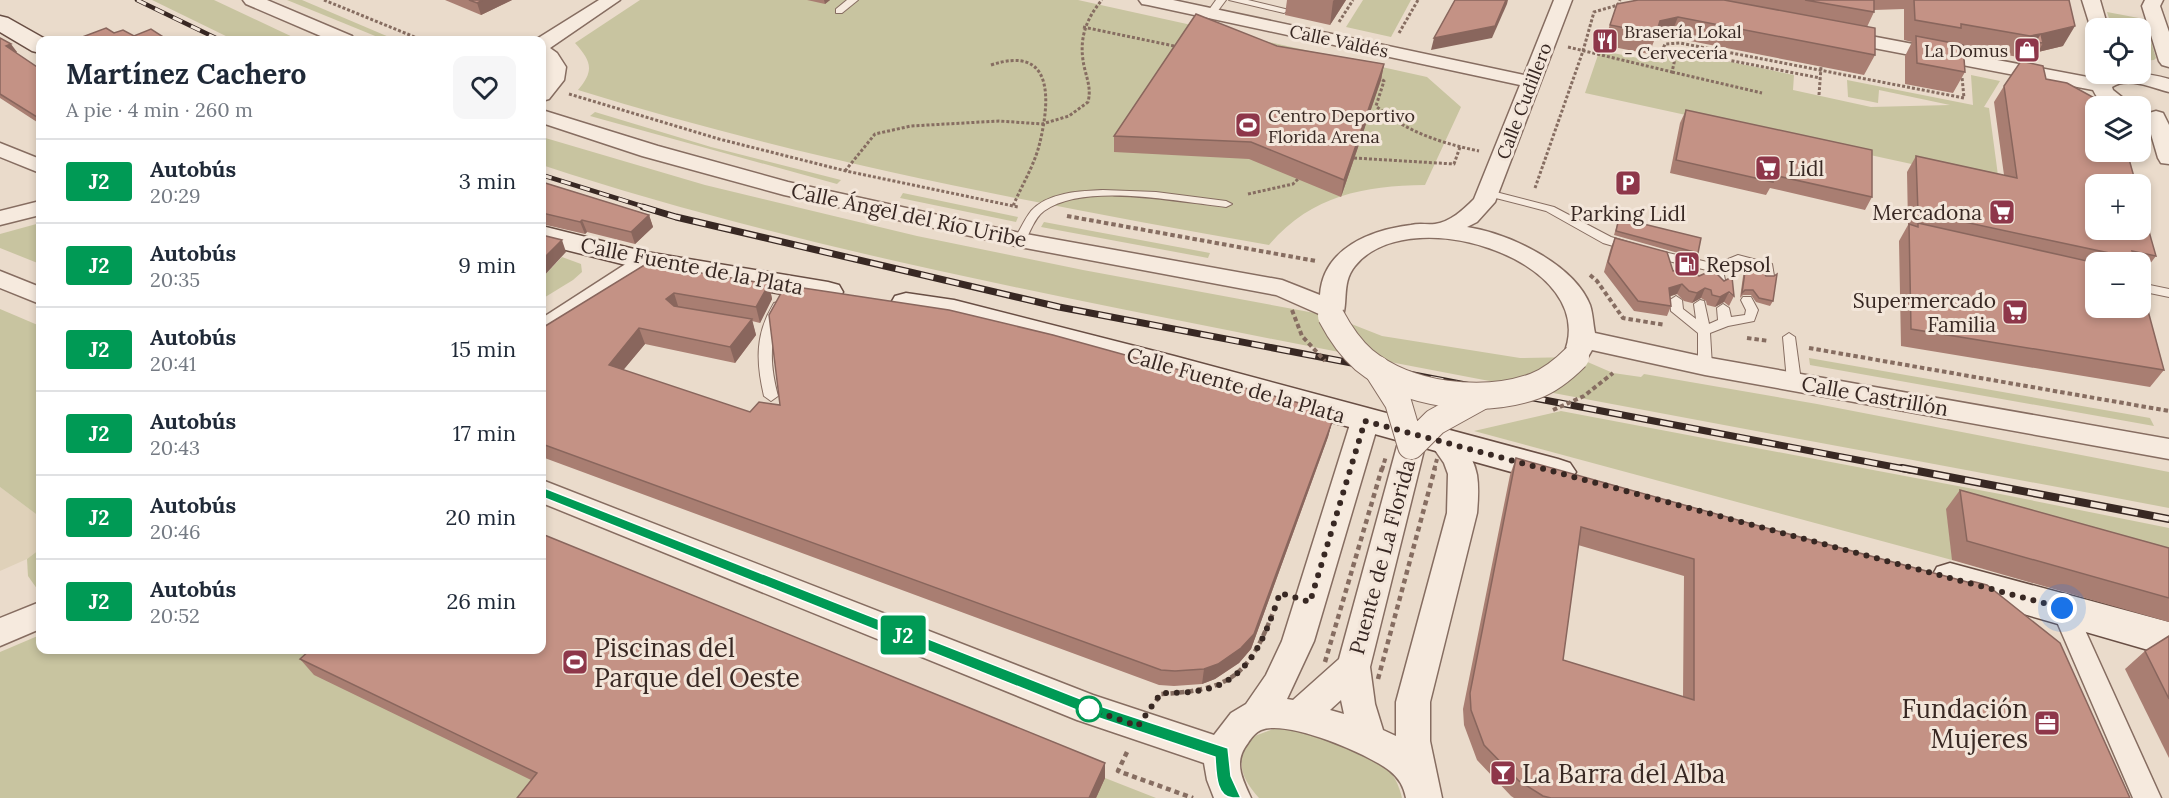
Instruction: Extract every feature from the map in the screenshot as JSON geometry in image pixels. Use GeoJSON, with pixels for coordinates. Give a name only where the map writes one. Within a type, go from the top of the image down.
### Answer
{"type":"FeatureCollection","features":[{"type":"Feature","properties":{"kind":"main road"},"geometry":{"type":"LineString","coordinates":[[0,22],[36,44]]}},
{"type":"Feature","properties":{"kind":"main road","name":"Calle Fuente de la Plata"},"geometry":{"type":"LineString","coordinates":[[546,236],[646,261],[788,286],[954,310],[1174,367],[1365,421],[1420,447],[1592,481]]}},
{"type":"Feature","properties":{"kind":"main road"},"geometry":{"type":"LineString","coordinates":[[1925,571],[2169,639]]}},
{"type":"Feature","properties":{"kind":"street"},"geometry":{"type":"LineString","coordinates":[[252,0],[336,36]]}},
{"type":"Feature","properties":{"kind":"street"},"geometry":{"type":"LineString","coordinates":[[546,41],[611,0]]}},
{"type":"Feature","properties":{"kind":"street","name":"Calle Valdés"},"geometry":{"type":"LineString","coordinates":[[1148,0],[1216,7],[1388,52],[1531,82]]}},
{"type":"Feature","properties":{"kind":"street","name":"Calle Cudillero"},"geometry":{"type":"LineString","coordinates":[[1440,231],[1469,218],[1486,197],[1563,0]]}},
{"type":"Feature","properties":{"kind":"street"},"geometry":{"type":"LineString","coordinates":[[2091,0],[2096,18]]}},
{"type":"Feature","properties":{"kind":"street"},"geometry":{"type":"LineString","coordinates":[[2154,0],[2151,3],[2154,17],[2169,61]]}},
{"type":"Feature","properties":{"kind":"street"},"geometry":{"type":"LineString","coordinates":[[1822,33],[1952,57],[2085,76]]}},
{"type":"Feature","properties":{"kind":"street"},"geometry":{"type":"LineString","coordinates":[[546,54],[556,67],[554,80],[546,90]]}},
{"type":"Feature","properties":{"kind":"street"},"geometry":{"type":"LineString","coordinates":[[2151,82],[2169,86]]}},
{"type":"Feature","properties":{"kind":"street","name":"Calle Ángel del Río Uribe"},"geometry":{"type":"LineString","coordinates":[[546,117],[650,151],[784,188],[1020,240],[1282,288],[1331,313]]}},
{"type":"Feature","properties":{"kind":"street"},"geometry":{"type":"LineString","coordinates":[[2155,117],[2169,158]]}},
{"type":"Feature","properties":{"kind":"street"},"geometry":{"type":"LineString","coordinates":[[0,150],[36,165]]}},
{"type":"Feature","properties":{"kind":"street"},"geometry":{"type":"LineString","coordinates":[[1486,197],[1490,221],[1498,235],[1566,287],[1578,306],[1579,348],[1557,374],[1532,387],[1482,396],[1431,390],[1377,369],[1352,351],[1343,340],[1331,313],[1331,285],[1351,253],[1369,242],[1408,231],[1440,231],[1476,237],[1520,252]]}},
{"type":"Feature","properties":{"kind":"street"},"geometry":{"type":"LineString","coordinates":[[0,218],[36,209]]}},
{"type":"Feature","properties":{"kind":"street"},"geometry":{"type":"LineString","coordinates":[[546,327],[646,261]]}},
{"type":"Feature","properties":{"kind":"street","name":"Calle Ángel del Río Uribe"},"geometry":{"type":"LineString","coordinates":[[1282,288],[1340,268]]}},
{"type":"Feature","properties":{"kind":"street"},"geometry":{"type":"LineString","coordinates":[[0,279],[33,292]]}},
{"type":"Feature","properties":{"kind":"street"},"geometry":{"type":"LineString","coordinates":[[0,293],[33,292]]}},
{"type":"Feature","properties":{"kind":"street","name":"Calle Castrillón"},"geometry":{"type":"LineString","coordinates":[[1579,348],[1794,381],[2169,449]]}},
{"type":"Feature","properties":{"kind":"street","name":"Puente de La Florida"},"geometry":{"type":"LineString","coordinates":[[1377,369],[1398,402],[1420,447]]}},
{"type":"Feature","properties":{"kind":"street","name":"Puente de La Florida"},"geometry":{"type":"LineString","coordinates":[[1369,740],[1358,704],[1352,669],[1420,447],[1436,422],[1482,396]]}},
{"type":"Feature","properties":{"kind":"street"},"geometry":{"type":"LineString","coordinates":[[1258,715],[1278,685],[1298,641],[1365,421]]}},
{"type":"Feature","properties":{"kind":"street"},"geometry":{"type":"LineString","coordinates":[[1420,447],[1457,456],[1463,470],[1464,492],[1462,513],[1413,702],[1411,726],[1423,790]]}},
{"type":"Feature","properties":{"kind":"street"},"geometry":{"type":"LineString","coordinates":[[546,494],[1138,726],[1222,753]]}},
{"type":"Feature","properties":{"kind":"street"},"geometry":{"type":"LineString","coordinates":[[2062,608],[2148,798]]}},
{"type":"Feature","properties":{"kind":"street"},"geometry":{"type":"LineString","coordinates":[[0,632],[36,617]]}},
{"type":"Feature","properties":{"kind":"street","name":"Puente de La Florida"},"geometry":{"type":"LineString","coordinates":[[1300,716],[1352,669]]}},
{"type":"Feature","properties":{"kind":"street"},"geometry":{"type":"LineString","coordinates":[[1233,798],[1228,791],[1224,776],[1222,753],[1232,735],[1246,721],[1269,713],[1300,716],[1369,740],[1402,759],[1423,790]]}},
{"type":"Feature","properties":{"kind":"lane"},"geometry":{"type":"LineString","coordinates":[[839,11],[853,0]]}},
{"type":"Feature","properties":{"kind":"lane"},"geometry":{"type":"LineString","coordinates":[[1234,0],[1284,10]]}},
{"type":"Feature","properties":{"kind":"lane"},"geometry":{"type":"LineString","coordinates":[[1020,240],[1038,211],[1060,199],[1096,193],[1226,204]]}},
{"type":"Feature","properties":{"kind":"lane"},"geometry":{"type":"LineString","coordinates":[[1486,197],[1550,209],[1607,240],[1672,263],[1694,263],[1717,267],[1738,259],[1753,267],[1768,267],[1768,276]]}},
{"type":"Feature","properties":{"kind":"lane"},"geometry":{"type":"LineString","coordinates":[[1694,263],[1696,280]]}},
{"type":"Feature","properties":{"kind":"lane"},"geometry":{"type":"LineString","coordinates":[[1717,267],[1720,285]]}},
{"type":"Feature","properties":{"kind":"lane"},"geometry":{"type":"LineString","coordinates":[[771,396],[764,367],[760,329],[788,286]]}},
{"type":"Feature","properties":{"kind":"lane"},"geometry":{"type":"LineString","coordinates":[[2151,289],[2169,293]]}},
{"type":"Feature","properties":{"kind":"lane"},"geometry":{"type":"LineString","coordinates":[[1676,300],[1677,311],[1704,331]]}},
{"type":"Feature","properties":{"kind":"lane"},"geometry":{"type":"LineString","coordinates":[[1700,304],[1704,331],[1705,366]]}},
{"type":"Feature","properties":{"kind":"lane"},"geometry":{"type":"LineString","coordinates":[[1704,331],[1724,315],[1750,318],[1749,305],[1764,304]]}},
{"type":"Feature","properties":{"kind":"lane"},"geometry":{"type":"LineString","coordinates":[[1789,337],[1794,381]]}},
{"type":"Feature","properties":{"kind":"path"},"geometry":{"type":"LineString","coordinates":[[324,0],[412,36]]}},
{"type":"Feature","properties":{"kind":"path"},"geometry":{"type":"LineString","coordinates":[[844,171],[875,134],[910,126],[999,121],[1042,124],[1069,116],[1088,102],[1091,88],[1081,52],[1083,27],[1088,16],[1101,0]]}},
{"type":"Feature","properties":{"kind":"path"},"geometry":{"type":"LineString","coordinates":[[1388,52],[1418,0]]}},
{"type":"Feature","properties":{"kind":"path"},"geometry":{"type":"LineString","coordinates":[[1083,27],[1183,48]]}},
{"type":"Feature","properties":{"kind":"path"},"geometry":{"type":"LineString","coordinates":[[1548,43],[1762,93]]}},
{"type":"Feature","properties":{"kind":"path"},"geometry":{"type":"LineString","coordinates":[[1820,78],[1663,49],[1665,44],[1680,43],[1820,68],[1964,98],[1962,77],[1954,75],[1952,57]]}},
{"type":"Feature","properties":{"kind":"path"},"geometry":{"type":"LineString","coordinates":[[1672,72],[1676,52]]}},
{"type":"Feature","properties":{"kind":"path"},"geometry":{"type":"LineString","coordinates":[[991,65],[1010,60],[1022,60],[1038,71],[1046,87],[1040,142],[1013,206]]}},
{"type":"Feature","properties":{"kind":"path"},"geometry":{"type":"LineString","coordinates":[[1819,95],[1820,68]]}},
{"type":"Feature","properties":{"kind":"path"},"geometry":{"type":"LineString","coordinates":[[1377,76],[1384,81],[1376,98],[1376,106],[1384,114],[1431,139],[1503,155]]}},
{"type":"Feature","properties":{"kind":"path"},"geometry":{"type":"LineString","coordinates":[[546,91],[844,171],[1038,211],[1340,268]]}},
{"type":"Feature","properties":{"kind":"path"},"geometry":{"type":"LineString","coordinates":[[1354,158],[1454,164],[1460,147]]}},
{"type":"Feature","properties":{"kind":"path"},"geometry":{"type":"LineString","coordinates":[[1248,194],[1293,184],[1298,179]]}},
{"type":"Feature","properties":{"kind":"path"},"geometry":{"type":"LineString","coordinates":[[1292,310],[1302,336],[1332,367]]}},
{"type":"Feature","properties":{"kind":"path"},"geometry":{"type":"LineString","coordinates":[[1546,411],[1584,396],[1613,373]]}},
{"type":"Feature","properties":{"kind":"path"},"geometry":{"type":"LineString","coordinates":[[1352,669],[1420,447]]}},
{"type":"Feature","properties":{"kind":"path"},"geometry":{"type":"LineString","coordinates":[[1352,669],[1420,447]]}},
{"type":"Feature","properties":{"kind":"path"},"geometry":{"type":"LineString","coordinates":[[1193,798],[1118,771],[1138,726],[1161,693],[1209,689],[1240,671],[1258,648],[1280,593],[1310,602]]}},
{"type":"Feature","properties":{"kind":"shaded area"},"geometry":{"type":"Polygon","coordinates":[[[152,0],[214,0],[290,36],[226,36],[152,0]]]}},
{"type":"Feature","properties":{"kind":"shaded area"},"geometry":{"type":"Polygon","coordinates":[[[287,0],[302,0],[387,36],[375,36],[287,0]]]}},
{"type":"Feature","properties":{"kind":"shaded area"},"geometry":{"type":"Polygon","coordinates":[[[640,0],[1078,0],[1427,77],[1461,107],[1425,185],[1360,191],[1321,204],[1286,228],[1269,245],[1008,196],[835,159],[663,115],[578,90],[587,77],[589,66],[585,55],[575,43],[640,0]]]}},
{"type":"Feature","properties":{"kind":"shaded area"},"geometry":{"type":"Polygon","coordinates":[[[1363,0],[1411,0],[1391,37],[1346,27],[1363,0]]]}},
{"type":"Feature","properties":{"kind":"shaded area"},"geometry":{"type":"Polygon","coordinates":[[[2107,12],[2139,18],[2109,18],[2107,12]]]}},
{"type":"Feature","properties":{"kind":"shaded area"},"geometry":{"type":"Polygon","coordinates":[[[2151,42],[2156,58],[2151,60],[2151,42]]]}},
{"type":"Feature","properties":{"kind":"shaded area"},"geometry":{"type":"Polygon","coordinates":[[[1678,51],[1794,75],[1793,90],[1871,107],[1950,105],[1879,90],[1878,103],[1848,97],[1847,80],[1973,105],[1971,75],[2000,81],[1984,107],[1989,108],[1999,183],[1585,93],[1599,52],[1663,63],[1666,52],[1678,54],[1678,51]]]}},
{"type":"Feature","properties":{"kind":"shaded area"},"geometry":{"type":"Polygon","coordinates":[[[595,112],[711,147],[841,180],[837,184],[590,116],[595,112]]]}},
{"type":"Feature","properties":{"kind":"shaded area"},"geometry":{"type":"Polygon","coordinates":[[[546,138],[705,185],[917,236],[1083,270],[1331,316],[1382,336],[1520,358],[1576,357],[1613,373],[1641,377],[1644,374],[1817,404],[2169,472],[2169,508],[1583,399],[1058,296],[798,238],[546,166],[546,138]]]}},
{"type":"Feature","properties":{"kind":"shaded area"},"geometry":{"type":"Polygon","coordinates":[[[903,193],[1018,217],[1016,222],[900,198],[903,193]]]}},
{"type":"Feature","properties":{"kind":"shaded area"},"geometry":{"type":"Polygon","coordinates":[[[1044,222],[1210,253],[1208,258],[1041,227],[1044,222]]]}},
{"type":"Feature","properties":{"kind":"shaded area"},"geometry":{"type":"Polygon","coordinates":[[[36,224],[36,262],[0,248],[0,234],[36,224]]]}},
{"type":"Feature","properties":{"kind":"shaded area"},"geometry":{"type":"Polygon","coordinates":[[[562,257],[581,264],[582,272],[546,297],[546,274],[562,257]]]}},
{"type":"Feature","properties":{"kind":"shaded area"},"geometry":{"type":"Polygon","coordinates":[[[0,309],[36,324],[36,514],[0,487],[0,309]]]}},
{"type":"Feature","properties":{"kind":"shaded area"},"geometry":{"type":"Polygon","coordinates":[[[1809,358],[2150,418],[2154,426],[1810,365],[1809,358]]]}},
{"type":"Feature","properties":{"kind":"shaded area"},"geometry":{"type":"Polygon","coordinates":[[[1561,411],[2169,528],[2169,570],[1952,560],[1474,431],[1561,411]]]}},
{"type":"Feature","properties":{"kind":"shaded area"},"geometry":{"type":"Polygon","coordinates":[[[0,487],[36,514],[36,552],[27,559],[0,571],[0,487]]]}},
{"type":"Feature","properties":{"kind":"shaded area"},"geometry":{"type":"Polygon","coordinates":[[[546,549],[1156,798],[0,798],[0,652],[36,637],[36,654],[546,654],[546,549]]]}},
{"type":"Feature","properties":{"kind":"shaded area"},"geometry":{"type":"Polygon","coordinates":[[[36,552],[36,587],[28,576],[27,559],[36,552]]]}},
{"type":"Feature","properties":{"kind":"shaded area"},"geometry":{"type":"Polygon","coordinates":[[[1276,728],[1315,735],[1371,757],[1385,766],[1392,774],[1402,798],[1259,798],[1244,776],[1243,754],[1252,737],[1276,728]]]}},
{"type":"Feature","properties":{"kind":"building"},"geometry":{"type":"Polygon","coordinates":[[[1455,0],[1506,0],[1495,26],[1434,38],[1455,0]]]}},
{"type":"Feature","properties":{"kind":"building"},"geometry":{"type":"Polygon","coordinates":[[[1638,0],[1724,0],[1875,28],[1875,55],[1678,17],[1660,21],[1656,34],[1610,25],[1617,4],[1638,0]]]}},
{"type":"Feature","properties":{"kind":"building"},"geometry":{"type":"Polygon","coordinates":[[[1805,0],[1874,0],[1874,12],[1805,0]]]}},
{"type":"Feature","properties":{"kind":"building"},"geometry":{"type":"Polygon","coordinates":[[[1914,0],[2069,0],[2075,26],[2041,34],[2043,43],[2035,42],[2040,34],[2030,36],[1961,24],[1961,28],[1915,20],[1914,0]]]}},
{"type":"Feature","properties":{"kind":"building","name":"Centro Deportivo Florida Arena"},"geometry":{"type":"Polygon","coordinates":[[[1196,14],[1277,46],[1384,64],[1344,180],[1251,142],[1114,136],[1196,14]]]}},
{"type":"Feature","properties":{"kind":"building"},"geometry":{"type":"Polygon","coordinates":[[[106,28],[114,33],[123,30],[134,36],[85,36],[106,28]]]}},
{"type":"Feature","properties":{"kind":"building"},"geometry":{"type":"Polygon","coordinates":[[[151,29],[162,36],[134,36],[151,29]]]}},
{"type":"Feature","properties":{"kind":"building"},"geometry":{"type":"Polygon","coordinates":[[[1916,36],[1963,45],[1965,72],[1917,63],[1916,36]]]}},
{"type":"Feature","properties":{"kind":"building"},"geometry":{"type":"Polygon","coordinates":[[[0,38],[11,44],[6,46],[36,66],[36,116],[0,94],[0,38]]]}},
{"type":"Feature","properties":{"kind":"building"},"geometry":{"type":"Polygon","coordinates":[[[2021,61],[2043,66],[2046,79],[2067,83],[2091,96],[2085,96],[2085,162],[2130,162],[2133,174],[2085,174],[2085,240],[2151,238],[2156,256],[2151,255],[2151,252],[2104,252],[1918,212],[1916,156],[2017,178],[2004,86],[2021,61]]]}},
{"type":"Feature","properties":{"kind":"building","name":"Lidl"},"geometry":{"type":"Polygon","coordinates":[[[1686,110],[1872,150],[1872,197],[1773,175],[1773,182],[1676,160],[1686,110]]]}},
{"type":"Feature","properties":{"kind":"building"},"geometry":{"type":"Polygon","coordinates":[[[546,183],[649,215],[631,232],[582,220],[580,222],[546,214],[546,183]]]}},
{"type":"Feature","properties":{"kind":"building"},"geometry":{"type":"Polygon","coordinates":[[[1619,218],[1701,238],[1698,253],[1616,231],[1619,218]]]}},
{"type":"Feature","properties":{"kind":"building","name":"Supermercado Familia"},"geometry":{"type":"Polygon","coordinates":[[[1918,223],[2085,261],[2085,318],[2150,318],[2164,370],[1911,329],[1909,224],[1918,227],[1918,223]]]}},
{"type":"Feature","properties":{"kind":"building"},"geometry":{"type":"Polygon","coordinates":[[[546,236],[562,240],[546,256],[546,236]]]}},
{"type":"Feature","properties":{"kind":"building"},"geometry":{"type":"Polygon","coordinates":[[[1615,238],[1667,252],[1673,271],[1683,270],[1686,266],[1685,256],[1690,258],[1692,270],[1699,276],[1708,272],[1716,273],[1724,281],[1732,277],[1734,296],[1729,292],[1720,297],[1712,295],[1711,290],[1705,288],[1697,293],[1689,291],[1682,284],[1669,288],[1671,306],[1638,301],[1608,262],[1615,238]]]}},
{"type":"Feature","properties":{"kind":"building"},"geometry":{"type":"Polygon","coordinates":[[[646,264],[769,284],[756,307],[674,293],[666,299],[674,306],[752,319],[730,347],[639,328],[609,365],[750,412],[759,402],[780,405],[769,315],[785,286],[790,286],[949,310],[1053,335],[1321,409],[1332,422],[1254,634],[1241,648],[1218,664],[1204,669],[1161,670],[546,445],[546,326],[646,264]]]}},
{"type":"Feature","properties":{"kind":"building"},"geometry":{"type":"Polygon","coordinates":[[[1746,265],[1750,272],[1760,272],[1761,269],[1766,276],[1777,274],[1773,301],[1759,298],[1753,290],[1745,290],[1742,293],[1746,265]]]}},
{"type":"Feature","properties":{"kind":"building"},"geometry":{"type":"Polygon","coordinates":[[[1516,458],[1770,529],[1971,583],[1971,581],[1987,585],[2060,643],[2130,798],[1551,798],[1543,796],[1519,781],[1484,745],[1471,710],[1470,693],[1516,458]],[[1581,527],[1563,660],[1694,700],[1694,559],[1581,527]]]}},
{"type":"Feature","properties":{"kind":"building"},"geometry":{"type":"Polygon","coordinates":[[[1960,490],[2169,548],[2169,598],[1967,541],[1960,490]]]}},
{"type":"Feature","properties":{"kind":"building","name":"Piscinas del Parque del Oeste"},"geometry":{"type":"Polygon","coordinates":[[[546,536],[1105,763],[1089,798],[517,798],[537,773],[300,659],[306,654],[546,654],[546,536]]]}},
{"type":"Feature","properties":{"kind":"building"},"geometry":{"type":"Polygon","coordinates":[[[2169,636],[2169,699],[2145,651],[2169,636]]]}},
{"type":"Feature","properties":{"kind":"railway"},"geometry":{"type":"LineString","coordinates":[[137,0],[212,36]]}},
{"type":"Feature","properties":{"kind":"railway"},"geometry":{"type":"LineString","coordinates":[[546,176],[648,208]]}},
{"type":"Feature","properties":{"kind":"railway"},"geometry":{"type":"LineString","coordinates":[[643,207],[676,217],[1059,307],[1910,470]]}},
{"type":"Feature","properties":{"kind":"railway"},"geometry":{"type":"LineString","coordinates":[[1902,468],[2169,519]]}},
{"type":"Feature","properties":{"kind":"bus line","name":"J2"},"geometry":{"type":"LineString","coordinates":[[546,494],[1089,709],[1222,753],[1224,776],[1228,791],[1233,798]]}},
{"type":"Feature","properties":{"kind":"place","name":"Brasería Lokal - Cervecería"},"geometry":{"type":"Point","coordinates":[1605,41]}},
{"type":"Feature","properties":{"kind":"place","name":"La Domus"},"geometry":{"type":"Point","coordinates":[2027,50]}},
{"type":"Feature","properties":{"kind":"place","name":"Centro Deportivo Florida Arena"},"geometry":{"type":"Point","coordinates":[1248,125]}},
{"type":"Feature","properties":{"kind":"place","name":"Lidl"},"geometry":{"type":"Point","coordinates":[1768,168]}},
{"type":"Feature","properties":{"kind":"place","name":"Parking Lidl"},"geometry":{"type":"Point","coordinates":[1628,183]}},
{"type":"Feature","properties":{"kind":"place","name":"Mercadona"},"geometry":{"type":"Point","coordinates":[2002,212]}},
{"type":"Feature","properties":{"kind":"place","name":"Repsol"},"geometry":{"type":"Point","coordinates":[1687,264]}},
{"type":"Feature","properties":{"kind":"place","name":"Supermercado Familia"},"geometry":{"type":"Point","coordinates":[2015,312]}},
{"type":"Feature","properties":{"kind":"place","name":"Piscinas del Parque del Oeste"},"geometry":{"type":"Point","coordinates":[575,662]}},
{"type":"Feature","properties":{"kind":"place","name":"Fundación Mujeres"},"geometry":{"type":"Point","coordinates":[2047,723]}},
{"type":"Feature","properties":{"kind":"place","name":"La Barra del Alba"},"geometry":{"type":"Point","coordinates":[1503,773]}},
{"type":"Feature","properties":{"kind":"route"},"geometry":{"type":"LineString","coordinates":[[1089,709],[1138,726],[1161,693],[1209,689],[1240,671],[1258,648],[1280,593],[1310,602],[1365,421],[2062,608]]}}]}
